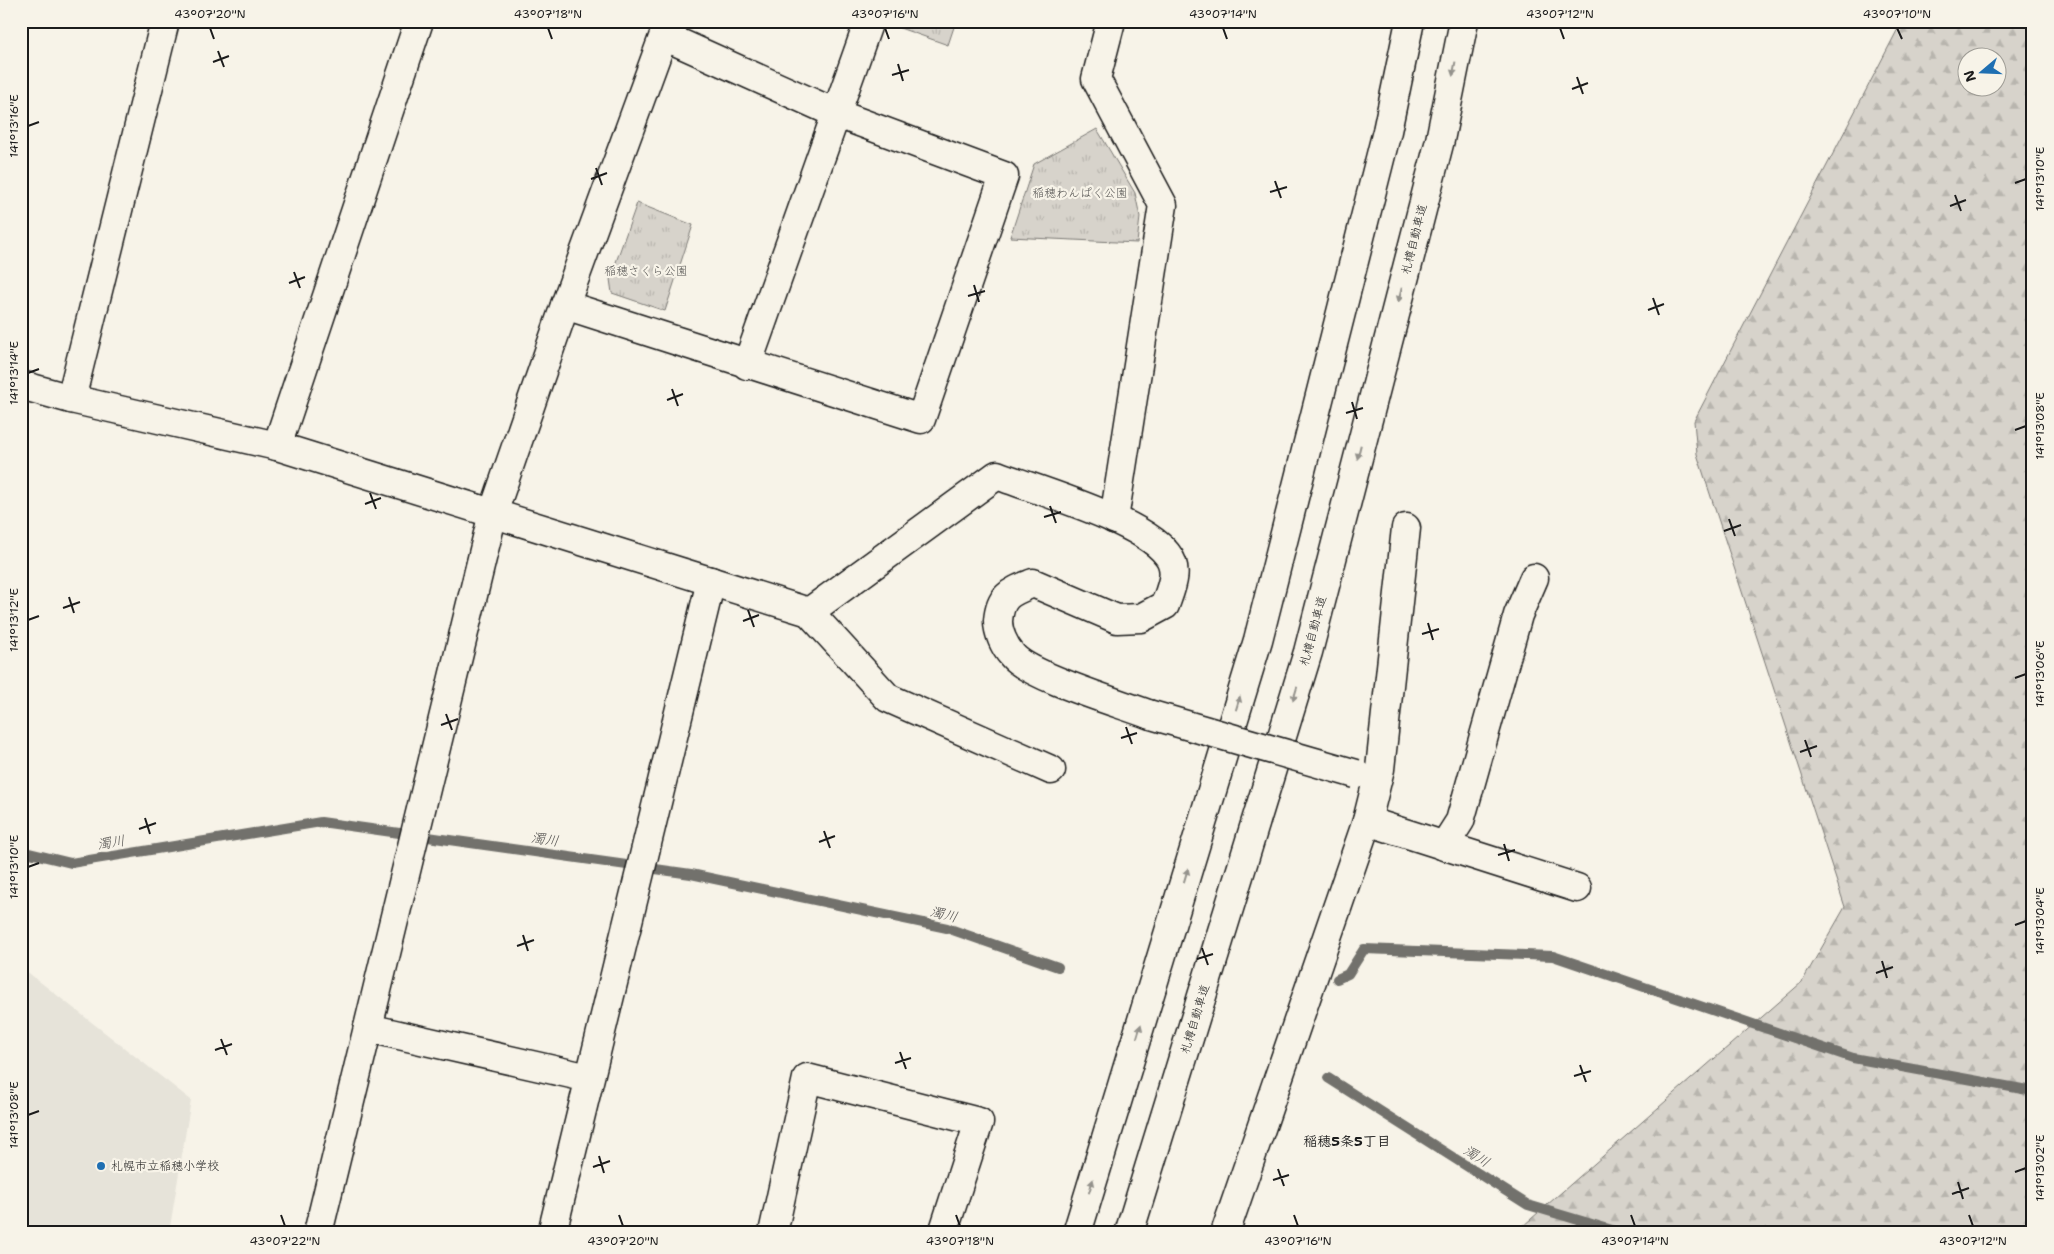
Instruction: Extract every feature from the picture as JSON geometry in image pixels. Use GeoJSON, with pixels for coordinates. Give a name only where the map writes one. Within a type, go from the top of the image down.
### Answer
{"type":"FeatureCollection","features":[{"type":"Feature","properties":{"kind":"main road"},"geometry":{"type":"LineString","coordinates":[[72,399],[165,21]]}},
{"type":"Feature","properties":{"kind":"main road"},"geometry":{"type":"LineString","coordinates":[[277,446],[418,21]]}},
{"type":"Feature","properties":{"kind":"main road"},"geometry":{"type":"LineString","coordinates":[[748,365],[835,113],[869,21]]}},
{"type":"Feature","properties":{"kind":"main road"},"geometry":{"type":"LineString","coordinates":[[1110,21],[1096,79],[1163,205],[1114,519]]}},
{"type":"Feature","properties":{"kind":"main road"},"geometry":{"type":"LineString","coordinates":[[1077,1233],[1258,640],[1388,132],[1410,21]]}},
{"type":"Feature","properties":{"kind":"main road","name":"札樽自動車道"},"geometry":{"type":"LineString","coordinates":[[1129,1233],[1308,652],[1440,140],[1464,21]]}},
{"type":"Feature","properties":{"kind":"main road"},"geometry":{"type":"LineString","coordinates":[[318,1233],[493,513],[565,305],[667,29],[835,113],[1004,176],[921,419],[565,305]]}},
{"type":"Feature","properties":{"kind":"main road"},"geometry":{"type":"LineString","coordinates":[[21,385],[72,399],[277,446],[809,612],[888,698],[1052,770]]}},
{"type":"Feature","properties":{"kind":"main road"},"geometry":{"type":"LineString","coordinates":[[809,612],[997,475],[1114,519],[1142,532],[1168,554],[1175,578],[1165,604],[1141,618],[1117,619],[1033,583],[1010,592],[999,606],[998,630],[1012,656],[1032,670],[1148,714],[1366,779]]}},
{"type":"Feature","properties":{"kind":"main road"},"geometry":{"type":"LineString","coordinates":[[1225,1233],[1367,821],[1366,779],[1406,528]]}},
{"type":"Feature","properties":{"kind":"main road"},"geometry":{"type":"LineString","coordinates":[[1444,846],[1460,821],[1518,615],[1534,578]]}},
{"type":"Feature","properties":{"kind":"main road"},"geometry":{"type":"LineString","coordinates":[[552,1233],[710,581]]}},
{"type":"Feature","properties":{"kind":"main road"},"geometry":{"type":"LineString","coordinates":[[1367,821],[1577,888]]}},
{"type":"Feature","properties":{"kind":"main road"},"geometry":{"type":"LineString","coordinates":[[368,1028],[589,1078]]}},
{"type":"Feature","properties":{"kind":"main road"},"geometry":{"type":"LineString","coordinates":[[773,1233],[807,1078],[980,1122],[944,1233]]}},
{"type":"Feature","properties":{"kind":"shaded area","name":"札幌市立稲穂小学校"},"geometry":{"type":"Polygon","coordinates":[[[21,967],[191,1100],[169,1233],[21,1233],[21,967]]]}},
{"type":"Feature","properties":{"kind":"green space"},"geometry":{"type":"Polygon","coordinates":[[[899,21],[956,21],[948,45],[897,27],[899,21]]]}},
{"type":"Feature","properties":{"kind":"green space"},"geometry":{"type":"Polygon","coordinates":[[[1902,21],[2033,21],[2033,1233],[1515,1233],[1802,982],[1845,907],[1697,454],[1694,421],[1902,21]]]}},
{"type":"Feature","properties":{"kind":"green space","name":"稲穂わんぱく公園"},"geometry":{"type":"Polygon","coordinates":[[[1097,129],[1135,193],[1140,217],[1137,243],[1010,237],[1034,164],[1097,129]]]}},
{"type":"Feature","properties":{"kind":"green space","name":"稲穂さくら公園"},"geometry":{"type":"Polygon","coordinates":[[[637,203],[693,225],[665,311],[612,293],[610,279],[637,203]]]}},
{"type":"Feature","properties":{"kind":"waterway","name":"濁川"},"geometry":{"type":"LineString","coordinates":[[21,851],[71,863],[321,822],[691,874],[947,928],[1058,967]]}},
{"type":"Feature","properties":{"kind":"waterway"},"geometry":{"type":"LineString","coordinates":[[1337,979],[1348,974],[1364,949],[1553,956],[1853,1058],[2033,1091]]}},
{"type":"Feature","properties":{"kind":"waterway","name":"濁川"},"geometry":{"type":"LineString","coordinates":[[1328,1078],[1528,1205],[1622,1233]]}},
{"type":"Feature","properties":{"kind":"place","name":"札幌市立稲穂小学校"},"geometry":{"type":"Point","coordinates":[101,1166]}},
{"type":"Feature","properties":{"kind":"district","name":"稲穂5条5丁目"},"geometry":{"type":"Point","coordinates":[1347,1141]}}]}
